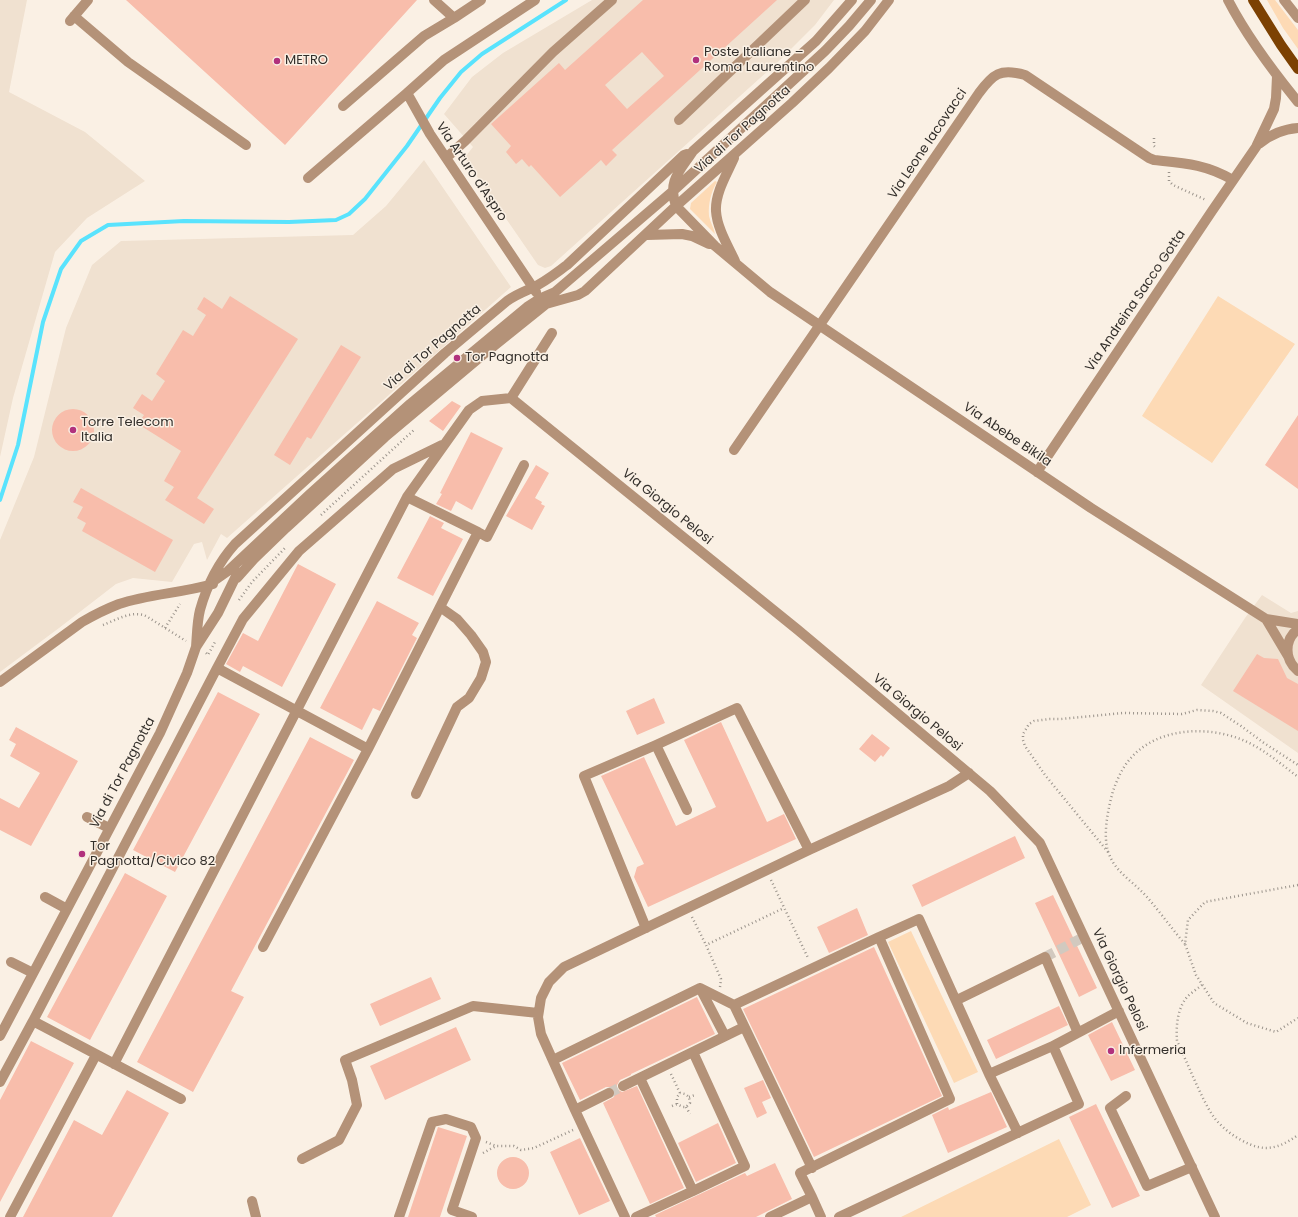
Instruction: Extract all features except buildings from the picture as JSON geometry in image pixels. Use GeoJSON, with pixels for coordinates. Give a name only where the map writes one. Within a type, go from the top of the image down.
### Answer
{"type":"FeatureCollection","features":[{"type":"Feature","properties":{"kind":"main road"},"geometry":{"type":"LineString","coordinates":[[1253,0],[1298,69]]}},
{"type":"Feature","properties":{"kind":"street"},"geometry":{"type":"LineString","coordinates":[[88,0],[72,19],[128,62],[246,145]]}},
{"type":"Feature","properties":{"kind":"street"},"geometry":{"type":"LineString","coordinates":[[434,0],[454,18]]}},
{"type":"Feature","properties":{"kind":"street"},"geometry":{"type":"LineString","coordinates":[[308,178],[444,60],[535,0]]}},
{"type":"Feature","properties":{"kind":"street"},"geometry":{"type":"LineString","coordinates":[[446,158],[465,141],[553,52],[612,0]]}},
{"type":"Feature","properties":{"kind":"street"},"geometry":{"type":"LineString","coordinates":[[679,120],[805,0]]}},
{"type":"Feature","properties":{"kind":"street","name":"Via di Tor Pagnotta"},"geometry":{"type":"LineString","coordinates":[[676,206],[673,191],[674,183],[680,169],[693,152],[816,41],[852,0]]}},
{"type":"Feature","properties":{"kind":"street","name":"Via di Tor Pagnotta"},"geometry":{"type":"LineString","coordinates":[[237,578],[254,558],[385,438],[673,191],[825,51],[871,0]]}},
{"type":"Feature","properties":{"kind":"street","name":"Via di Tor Pagnotta"},"geometry":{"type":"LineString","coordinates":[[208,585],[228,571],[410,404],[527,307],[543,301],[578,295],[585,290],[829,68],[865,31],[889,0]]}},
{"type":"Feature","properties":{"kind":"street"},"geometry":{"type":"LineString","coordinates":[[1228,0],[1250,38],[1298,102]]}},
{"type":"Feature","properties":{"kind":"street"},"geometry":{"type":"LineString","coordinates":[[1284,0],[1298,18]]}},
{"type":"Feature","properties":{"kind":"street"},"geometry":{"type":"LineString","coordinates":[[343,106],[424,36],[454,18],[477,1]]}},
{"type":"Feature","properties":{"kind":"street","name":"Via Leone Iacovacci"},"geometry":{"type":"LineString","coordinates":[[734,450],[979,93],[993,76],[1006,72],[1025,75],[1149,158],[1154,160],[1201,166],[1219,172],[1233,180]]}},
{"type":"Feature","properties":{"kind":"street"},"geometry":{"type":"LineString","coordinates":[[1256,146],[1274,109],[1277,76]]}},
{"type":"Feature","properties":{"kind":"street","name":"Via Arturo d'Aspro"},"geometry":{"type":"LineString","coordinates":[[407,93],[417,113],[446,158],[532,288],[543,301]]}},
{"type":"Feature","properties":{"kind":"street"},"geometry":{"type":"LineString","coordinates":[[1256,146],[1273,134],[1298,128]]}},
{"type":"Feature","properties":{"kind":"street","name":"Via Andreina Sacco Gotta"},"geometry":{"type":"LineString","coordinates":[[1038,472],[1256,146]]}},
{"type":"Feature","properties":{"kind":"street","name":"Via di Tor Pagnotta"},"geometry":{"type":"LineString","coordinates":[[0,1036],[160,733],[187,673],[196,647],[200,611],[208,585],[225,555],[240,538],[445,353],[507,301],[550,278],[567,265],[684,155],[693,152]]}},
{"type":"Feature","properties":{"kind":"street","name":"Via Abebe Bikila"},"geometry":{"type":"LineString","coordinates":[[735,154],[720,190],[716,212],[722,232],[738,265]]}},
{"type":"Feature","properties":{"kind":"street","name":"Via Abebe Bikila"},"geometry":{"type":"LineString","coordinates":[[676,206],[715,246],[770,292],[820,326],[1091,508],[1266,619],[1298,624]]}},
{"type":"Feature","properties":{"kind":"street","name":"Via Abebe Bikila"},"geometry":{"type":"LineString","coordinates":[[647,235],[682,234],[692,236],[715,246]]}},
{"type":"Feature","properties":{"kind":"street"},"geometry":{"type":"LineString","coordinates":[[114,1064],[407,497],[469,410],[482,401],[511,398],[552,333]]}},
{"type":"Feature","properties":{"kind":"street","name":"Via Giorgio Pelosi"},"geometry":{"type":"LineString","coordinates":[[511,398],[798,630],[969,773],[990,791],[1040,843],[1215,1217]]}},
{"type":"Feature","properties":{"kind":"street"},"geometry":{"type":"LineString","coordinates":[[0,1082],[243,619],[299,551],[392,469],[444,444]]}},
{"type":"Feature","properties":{"kind":"street"},"geometry":{"type":"LineString","coordinates":[[407,497],[487,537],[524,465]]}},
{"type":"Feature","properties":{"kind":"street"},"geometry":{"type":"LineString","coordinates":[[264,947],[368,749],[478,532]]}},
{"type":"Feature","properties":{"kind":"street","name":"Via di Tor Pagnotta"},"geometry":{"type":"LineString","coordinates":[[196,647],[218,613],[237,578],[244,556]]}},
{"type":"Feature","properties":{"kind":"street"},"geometry":{"type":"LineString","coordinates":[[1,680],[82,622],[95,614],[118,604],[237,578]]}},
{"type":"Feature","properties":{"kind":"street"},"geometry":{"type":"LineString","coordinates":[[416,794],[457,707],[469,698],[481,678],[486,662],[483,652],[471,635],[457,619],[440,607]]}},
{"type":"Feature","properties":{"kind":"street","name":"Via Abebe Bikila"},"geometry":{"type":"LineString","coordinates":[[1266,619],[1293,666],[1298,671]]}},
{"type":"Feature","properties":{"kind":"street"},"geometry":{"type":"LineString","coordinates":[[1288,657],[1287,651],[1289,640],[1298,628]]}},
{"type":"Feature","properties":{"kind":"street"},"geometry":{"type":"LineString","coordinates":[[217,668],[368,749]]}},
{"type":"Feature","properties":{"kind":"street"},"geometry":{"type":"LineString","coordinates":[[646,928],[584,776],[737,708],[809,850]]}},
{"type":"Feature","properties":{"kind":"street"},"geometry":{"type":"LineString","coordinates":[[656,745],[687,810]]}},
{"type":"Feature","properties":{"kind":"street"},"geometry":{"type":"LineString","coordinates":[[625,1217],[541,1034],[538,1014],[541,998],[549,982],[564,967],[766,870],[949,786],[969,773]]}},
{"type":"Feature","properties":{"kind":"street"},"geometry":{"type":"LineString","coordinates":[[87,817],[109,828]]}},
{"type":"Feature","properties":{"kind":"street"},"geometry":{"type":"LineString","coordinates":[[45,897],[67,909]]}},
{"type":"Feature","properties":{"kind":"street"},"geometry":{"type":"LineString","coordinates":[[734,1005],[919,919],[957,1000],[989,1074],[1018,1133]]}},
{"type":"Feature","properties":{"kind":"street"},"geometry":{"type":"LineString","coordinates":[[821,1217],[800,1173],[950,1098],[879,937]]}},
{"type":"Feature","properties":{"kind":"street"},"geometry":{"type":"LineString","coordinates":[[957,1000],[1045,957],[1078,1033]]}},
{"type":"Feature","properties":{"kind":"street"},"geometry":{"type":"LineString","coordinates":[[11,962],[33,973]]}},
{"type":"Feature","properties":{"kind":"street"},"geometry":{"type":"LineString","coordinates":[[553,1060],[700,988]]}},
{"type":"Feature","properties":{"kind":"street"},"geometry":{"type":"LineString","coordinates":[[700,988],[734,1005],[812,1168]]}},
{"type":"Feature","properties":{"kind":"street"},"geometry":{"type":"LineString","coordinates":[[700,988],[725,1036]]}},
{"type":"Feature","properties":{"kind":"street"},"geometry":{"type":"LineString","coordinates":[[302,1159],[340,1140],[357,1105],[346,1060],[473,1006],[538,1014]]}},
{"type":"Feature","properties":{"kind":"street"},"geometry":{"type":"LineString","coordinates":[[989,1074],[1055,1045],[1119,1011]]}},
{"type":"Feature","properties":{"kind":"street"},"geometry":{"type":"LineString","coordinates":[[33,1021],[181,1099]]}},
{"type":"Feature","properties":{"kind":"street"},"geometry":{"type":"LineString","coordinates":[[623,1086],[744,1027]]}},
{"type":"Feature","properties":{"kind":"street"},"geometry":{"type":"LineString","coordinates":[[838,1217],[1079,1104],[1053,1046],[1055,1045]]}},
{"type":"Feature","properties":{"kind":"street"},"geometry":{"type":"LineString","coordinates":[[636,1217],[745,1166],[693,1052]]}},
{"type":"Feature","properties":{"kind":"street"},"geometry":{"type":"LineString","coordinates":[[10,1217],[96,1055]]}},
{"type":"Feature","properties":{"kind":"street"},"geometry":{"type":"LineString","coordinates":[[640,1078],[693,1191]]}},
{"type":"Feature","properties":{"kind":"street"},"geometry":{"type":"LineString","coordinates":[[575,1110],[609,1093]]}},
{"type":"Feature","properties":{"kind":"street"},"geometry":{"type":"LineString","coordinates":[[1126,1096],[1110,1108],[1147,1186],[1192,1167]]}},
{"type":"Feature","properties":{"kind":"street"},"geometry":{"type":"LineString","coordinates":[[399,1217],[432,1122],[446,1119],[471,1127],[476,1138],[452,1210],[472,1217]]}},
{"type":"Feature","properties":{"kind":"street"},"geometry":{"type":"LineString","coordinates":[[770,1217],[812,1197]]}},
{"type":"Feature","properties":{"kind":"street"},"geometry":{"type":"LineString","coordinates":[[252,1201],[256,1217]]}},
{"type":"Feature","properties":{"kind":"path"},"geometry":{"type":"LineString","coordinates":[[1169,168],[1168,176],[1170,183],[1208,201]]}},
{"type":"Feature","properties":{"kind":"path"},"geometry":{"type":"LineString","coordinates":[[320,516],[416,428]]}},
{"type":"Feature","properties":{"kind":"path"},"geometry":{"type":"LineString","coordinates":[[236,604],[252,582],[291,542]]}},
{"type":"Feature","properties":{"kind":"path"},"geometry":{"type":"LineString","coordinates":[[165,628],[180,604]]}},
{"type":"Feature","properties":{"kind":"path"},"geometry":{"type":"LineString","coordinates":[[102,626],[139,613],[183,639]]}},
{"type":"Feature","properties":{"kind":"path"},"geometry":{"type":"LineString","coordinates":[[208,655],[218,636]]}},
{"type":"Feature","properties":{"kind":"path"},"geometry":{"type":"LineString","coordinates":[[1298,765],[1221,713],[1213,711],[1197,710],[1182,714],[1123,713],[1034,721],[1029,724],[1023,740],[1025,746],[1045,775],[1108,852],[1117,869],[1146,895],[1185,944],[1196,975],[1214,1003],[1247,1023],[1276,1032],[1298,1018]]}},
{"type":"Feature","properties":{"kind":"path"},"geometry":{"type":"LineString","coordinates":[[1108,852],[1108,817],[1115,784],[1122,769],[1137,751],[1156,739],[1189,732],[1203,731],[1223,734],[1243,740],[1264,751],[1298,777]]}},
{"type":"Feature","properties":{"kind":"path"},"geometry":{"type":"LineString","coordinates":[[766,870],[813,968]]}},
{"type":"Feature","properties":{"kind":"path"},"geometry":{"type":"LineString","coordinates":[[1185,944],[1188,920],[1205,902],[1298,885]]}},
{"type":"Feature","properties":{"kind":"path"},"geometry":{"type":"LineString","coordinates":[[687,908],[721,979],[719,998]]}},
{"type":"Feature","properties":{"kind":"path"},"geometry":{"type":"LineString","coordinates":[[706,945],[784,908]]}},
{"type":"Feature","properties":{"kind":"path"},"geometry":{"type":"LineString","coordinates":[[1202,985],[1187,997],[1182,1005],[1176,1032],[1177,1041],[1211,1113],[1232,1135],[1256,1147],[1264,1148],[1281,1145],[1298,1135]]}},
{"type":"Feature","properties":{"kind":"path"},"geometry":{"type":"LineString","coordinates":[[667,1065],[680,1093]]}},
{"type":"Feature","properties":{"kind":"path"},"geometry":{"type":"LineString","coordinates":[[680,1093],[689,1097],[690,1103],[686,1107]]}},
{"type":"Feature","properties":{"kind":"path"},"geometry":{"type":"LineString","coordinates":[[677,1104],[677,1097],[680,1093]]}},
{"type":"Feature","properties":{"kind":"path"},"geometry":{"type":"LineString","coordinates":[[689,1097],[696,1095]]}},
{"type":"Feature","properties":{"kind":"path"},"geometry":{"type":"LineString","coordinates":[[672,1106],[677,1104]]}},
{"type":"Feature","properties":{"kind":"path"},"geometry":{"type":"LineString","coordinates":[[677,1104],[683,1108],[686,1107]]}},
{"type":"Feature","properties":{"kind":"path"},"geometry":{"type":"LineString","coordinates":[[686,1107],[690,1114]]}},
{"type":"Feature","properties":{"kind":"path"},"geometry":{"type":"LineString","coordinates":[[476,1138],[496,1146],[514,1146],[520,1150],[534,1148],[582,1125]]}},
{"type":"Feature","properties":{"kind":"shaded area"},"geometry":{"type":"Polygon","coordinates":[[[0,0],[27,0],[9,92],[85,132],[145,181],[87,218],[55,252],[13,398],[0,457],[0,0]]]}},
{"type":"Feature","properties":{"kind":"shaded area"},"geometry":{"type":"Polygon","coordinates":[[[592,0],[834,0],[815,25],[779,61],[551,266],[545,268],[538,265],[467,162],[465,157],[473,147],[444,114],[472,77],[503,53],[592,0]]]}},
{"type":"Feature","properties":{"kind":"shaded area"},"geometry":{"type":"Polygon","coordinates":[[[1267,0],[1275,0],[1298,30],[1298,49],[1283,28],[1267,0]]]}},
{"type":"Feature","properties":{"kind":"shaded area"},"geometry":{"type":"Polygon","coordinates":[[[424,160],[511,287],[227,538],[221,534],[207,560],[202,542],[194,544],[172,582],[133,578],[116,584],[0,672],[0,540],[34,457],[66,328],[92,265],[121,241],[353,235],[386,206],[424,160]]]}},
{"type":"Feature","properties":{"kind":"shaded area"},"geometry":{"type":"Polygon","coordinates":[[[715,181],[717,182],[710,198],[709,212],[715,234],[690,209],[691,203],[715,181]]]}},
{"type":"Feature","properties":{"kind":"shaded area"},"geometry":{"type":"Polygon","coordinates":[[[1218,296],[1295,344],[1212,463],[1142,416],[1218,296]]]}},
{"type":"Feature","properties":{"kind":"shaded area"},"geometry":{"type":"Polygon","coordinates":[[[1262,595],[1291,613],[1298,611],[1298,753],[1201,685],[1262,595]]]}},
{"type":"Feature","properties":{"kind":"shaded area"},"geometry":{"type":"Polygon","coordinates":[[[911,931],[978,1072],[954,1083],[888,942],[911,931]]]}},
{"type":"Feature","properties":{"kind":"shaded area"},"geometry":{"type":"Polygon","coordinates":[[[1059,1139],[1091,1205],[1067,1217],[901,1217],[1059,1139]]]}},
{"type":"Feature","properties":{"kind":"waterway"},"geometry":{"type":"LineString","coordinates":[[0,500],[18,445],[43,322],[61,269],[81,241],[108,225],[184,221],[289,222],[336,220],[349,214],[365,199],[407,146],[440,98],[461,72],[482,54],[566,0]]}},
{"type":"Feature","properties":{"kind":"tunnel"},"geometry":{"type":"LineString","coordinates":[[1045,957],[1084,937]]}},
{"type":"Feature","properties":{"kind":"tunnel"},"geometry":{"type":"LineString","coordinates":[[609,1093],[623,1086]]}},
{"type":"Feature","properties":{"kind":"place","name":"Poste Italiane – Roma Laurentino"},"geometry":{"type":"Point","coordinates":[696,60]}},
{"type":"Feature","properties":{"kind":"place","name":"METRO"},"geometry":{"type":"Point","coordinates":[277,61]}},
{"type":"Feature","properties":{"kind":"place","name":"Tor Pagnotta"},"geometry":{"type":"Point","coordinates":[457,358]}},
{"type":"Feature","properties":{"kind":"place","name":"Torre Telecom Italia"},"geometry":{"type":"Point","coordinates":[73,430]}},
{"type":"Feature","properties":{"kind":"place","name":"Tor Pagnotta/Civico 82"},"geometry":{"type":"Point","coordinates":[82,854]}},
{"type":"Feature","properties":{"kind":"place","name":"Infermeria"},"geometry":{"type":"Point","coordinates":[1111,1051]}}]}
